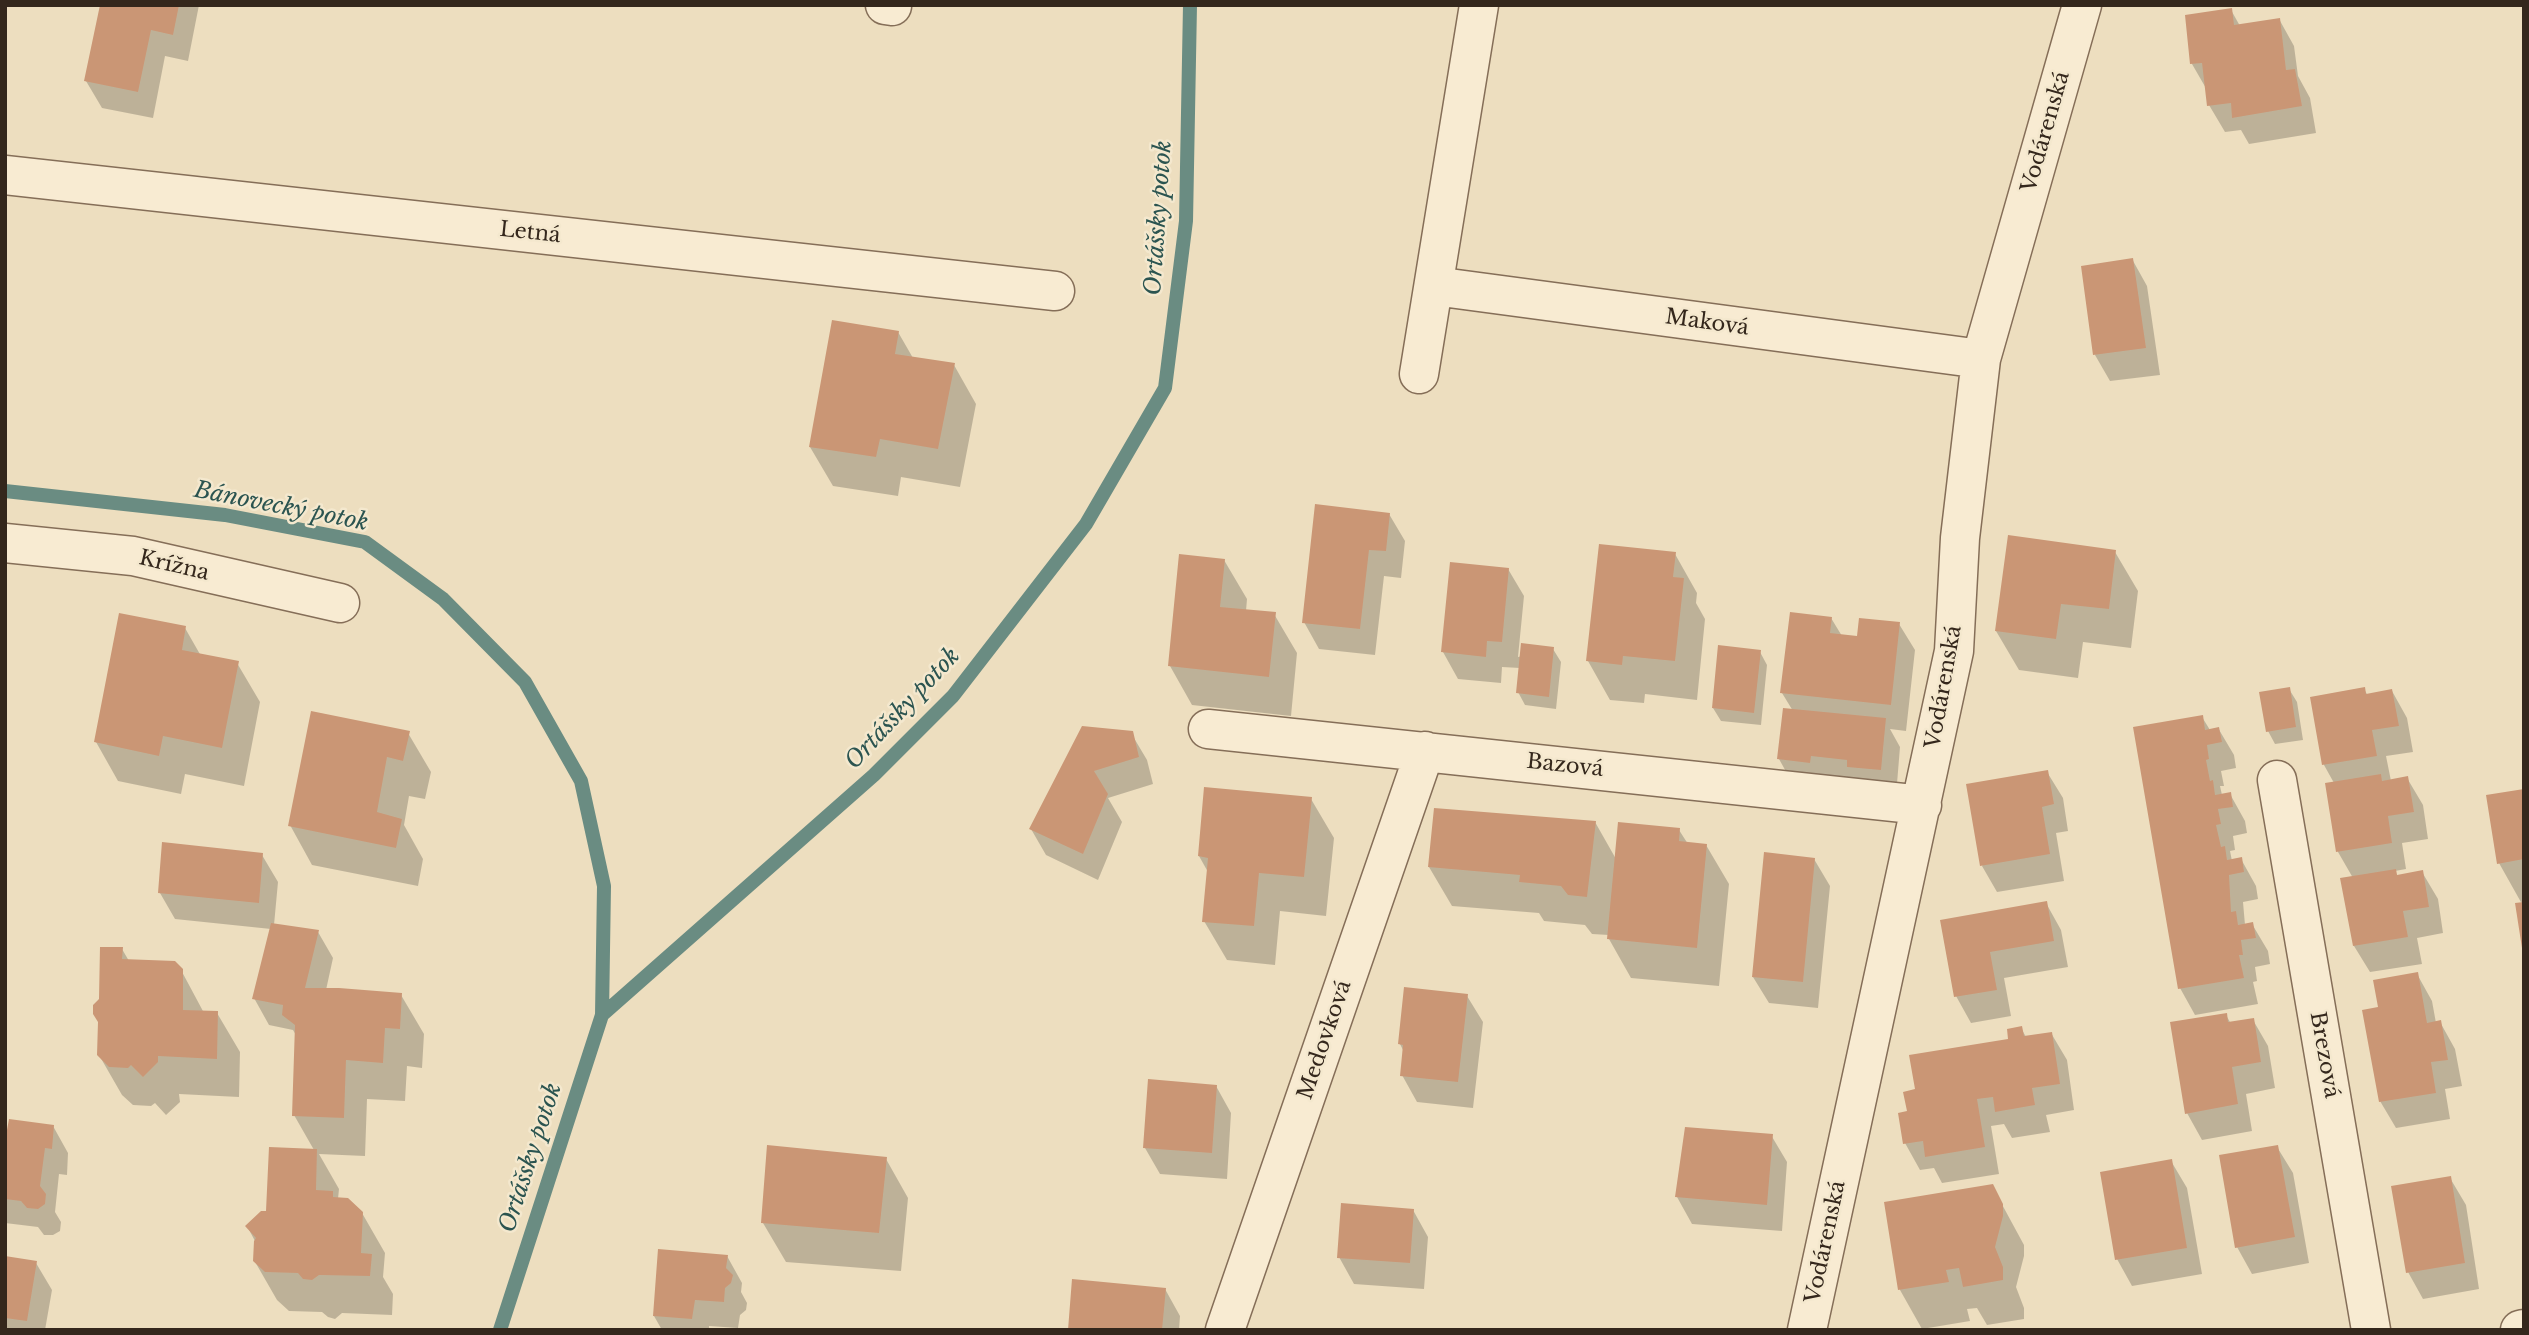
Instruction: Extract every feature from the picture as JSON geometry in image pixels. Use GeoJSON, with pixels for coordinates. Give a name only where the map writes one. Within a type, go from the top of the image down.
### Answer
{"type":"FeatureCollection","features":[{"type":"Feature","properties":{"kind":"street"},"geometry":{"type":"LineString","coordinates":[[885,5],[892,6]]}},
{"type":"Feature","properties":{"kind":"street"},"geometry":{"type":"LineString","coordinates":[[1419,374],[1479,5]]}},
{"type":"Feature","properties":{"kind":"street","name":"Vodárenská"},"geometry":{"type":"LineString","coordinates":[[1807,1330],[1954,651],[1960,538],[1981,359],[2082,5]]}},
{"type":"Feature","properties":{"kind":"street","name":"Letná"},"geometry":{"type":"LineString","coordinates":[[5,175],[1055,291]]}},
{"type":"Feature","properties":{"kind":"street","name":"Maková"},"geometry":{"type":"LineString","coordinates":[[1434,286],[1981,359]]}},
{"type":"Feature","properties":{"kind":"street","name":"Krížna"},"geometry":{"type":"LineString","coordinates":[[5,543],[133,556],[340,603]]}},
{"type":"Feature","properties":{"kind":"street","name":"Bazová"},"geometry":{"type":"LineString","coordinates":[[1208,729],[1922,805]]}},
{"type":"Feature","properties":{"kind":"street","name":"Medovková"},"geometry":{"type":"LineString","coordinates":[[1225,1330],[1425,751]]}},
{"type":"Feature","properties":{"kind":"street","name":"Brezová"},"geometry":{"type":"LineString","coordinates":[[2277,780],[2371,1330]]}},
{"type":"Feature","properties":{"kind":"building"},"geometry":{"type":"Polygon","coordinates":[[[100,5],[179,5],[173,35],[151,30],[138,92],[84,81],[100,5]]]}},
{"type":"Feature","properties":{"kind":"building"},"geometry":{"type":"Polygon","coordinates":[[[2232,8],[2234,25],[2280,18],[2286,70],[2295,69],[2302,106],[2232,118],[2231,103],[2207,106],[2202,63],[2190,64],[2185,15],[2232,8]]]}},
{"type":"Feature","properties":{"kind":"building"},"geometry":{"type":"Polygon","coordinates":[[[2133,258],[2146,348],[2093,355],[2081,266],[2133,258]]]}},
{"type":"Feature","properties":{"kind":"building"},"geometry":{"type":"Polygon","coordinates":[[[832,320],[899,331],[895,354],[955,363],[938,449],[880,439],[876,457],[809,447],[832,320]]]}},
{"type":"Feature","properties":{"kind":"building"},"geometry":{"type":"Polygon","coordinates":[[[1315,504],[1390,513],[1386,551],[1369,550],[1360,629],[1302,623],[1315,504]]]}},
{"type":"Feature","properties":{"kind":"building"},"geometry":{"type":"Polygon","coordinates":[[[2008,535],[2116,550],[2109,609],[2061,604],[2056,639],[1995,631],[2008,535]]]}},
{"type":"Feature","properties":{"kind":"building"},"geometry":{"type":"Polygon","coordinates":[[[1599,544],[1676,552],[1673,577],[1684,578],[1675,661],[1623,656],[1622,665],[1586,661],[1599,544]]]}},
{"type":"Feature","properties":{"kind":"building"},"geometry":{"type":"Polygon","coordinates":[[[1179,554],[1225,559],[1220,607],[1276,612],[1269,677],[1168,666],[1179,554]]]}},
{"type":"Feature","properties":{"kind":"building"},"geometry":{"type":"Polygon","coordinates":[[[1450,562],[1509,568],[1502,642],[1487,641],[1486,657],[1441,652],[1450,562]]]}},
{"type":"Feature","properties":{"kind":"building"},"geometry":{"type":"Polygon","coordinates":[[[1790,612],[1832,617],[1830,633],[1857,636],[1859,618],[1900,622],[1891,705],[1780,693],[1790,612]]]}},
{"type":"Feature","properties":{"kind":"building"},"geometry":{"type":"Polygon","coordinates":[[[119,613],[186,626],[182,650],[239,661],[222,748],[163,736],[159,756],[94,742],[119,613]]]}},
{"type":"Feature","properties":{"kind":"building"},"geometry":{"type":"Polygon","coordinates":[[[1521,643],[1554,647],[1549,697],[1516,693],[1521,643]]]}},
{"type":"Feature","properties":{"kind":"building"},"geometry":{"type":"Polygon","coordinates":[[[1718,645],[1761,650],[1754,713],[1712,708],[1718,645]]]}},
{"type":"Feature","properties":{"kind":"building"},"geometry":{"type":"Polygon","coordinates":[[[2290,687],[2296,727],[2266,732],[2259,692],[2290,687]]]}},
{"type":"Feature","properties":{"kind":"building"},"geometry":{"type":"Polygon","coordinates":[[[2365,687],[2366,694],[2392,689],[2399,726],[2372,730],[2377,756],[2322,765],[2310,697],[2365,687]]]}},
{"type":"Feature","properties":{"kind":"building"},"geometry":{"type":"Polygon","coordinates":[[[1783,708],[1886,718],[1881,770],[1847,767],[1847,760],[1811,756],[1810,763],[1777,759],[1783,708]]]}},
{"type":"Feature","properties":{"kind":"building"},"geometry":{"type":"Polygon","coordinates":[[[311,711],[410,731],[403,761],[387,757],[377,812],[402,819],[396,848],[288,826],[311,711]]]}},
{"type":"Feature","properties":{"kind":"building"},"geometry":{"type":"Polygon","coordinates":[[[2203,715],[2205,730],[2219,727],[2222,742],[2207,745],[2209,759],[2206,760],[2215,795],[2231,792],[2233,807],[2218,809],[2221,824],[2216,825],[2221,847],[2225,846],[2227,860],[2242,857],[2244,872],[2229,875],[2231,912],[2236,911],[2238,925],[2253,922],[2256,938],[2241,940],[2243,955],[2239,955],[2244,978],[2178,989],[2133,727],[2203,715]]]}},
{"type":"Feature","properties":{"kind":"building"},"geometry":{"type":"Polygon","coordinates":[[[1082,726],[1133,731],[1139,757],[1094,771],[1108,794],[1083,854],[1029,829],[1082,726]]]}},
{"type":"Feature","properties":{"kind":"building"},"geometry":{"type":"Polygon","coordinates":[[[2048,770],[2054,804],[2042,807],[2050,854],[1980,866],[1966,784],[2048,770]]]}},
{"type":"Feature","properties":{"kind":"building"},"geometry":{"type":"Polygon","coordinates":[[[2381,774],[2382,781],[2408,776],[2414,812],[2388,816],[2392,843],[2336,852],[2325,783],[2381,774]]]}},
{"type":"Feature","properties":{"kind":"building"},"geometry":{"type":"Polygon","coordinates":[[[1204,787],[1312,797],[1304,877],[1259,873],[1254,926],[1202,922],[1208,858],[1198,856],[1204,787]]]}},
{"type":"Feature","properties":{"kind":"building"},"geometry":{"type":"Polygon","coordinates":[[[2524,789],[2524,859],[2497,864],[2486,795],[2524,789]]]}},
{"type":"Feature","properties":{"kind":"building"},"geometry":{"type":"Polygon","coordinates":[[[1434,808],[1596,821],[1587,897],[1568,895],[1561,886],[1519,882],[1520,875],[1428,867],[1434,808]]]}},
{"type":"Feature","properties":{"kind":"building"},"geometry":{"type":"Polygon","coordinates":[[[1618,822],[1680,828],[1679,841],[1707,844],[1697,948],[1607,939],[1618,822]]]}},
{"type":"Feature","properties":{"kind":"building"},"geometry":{"type":"Polygon","coordinates":[[[162,842],[263,853],[259,903],[158,893],[162,842]]]}},
{"type":"Feature","properties":{"kind":"building"},"geometry":{"type":"Polygon","coordinates":[[[1764,852],[1815,858],[1803,982],[1752,977],[1764,852]]]}},
{"type":"Feature","properties":{"kind":"building"},"geometry":{"type":"Polygon","coordinates":[[[2396,869],[2397,875],[2423,870],[2429,907],[2403,911],[2408,937],[2353,946],[2340,878],[2396,869]]]}},
{"type":"Feature","properties":{"kind":"building"},"geometry":{"type":"Polygon","coordinates":[[[2047,901],[2054,941],[1990,952],[1997,990],[1954,997],[1940,920],[2047,901]]]}},
{"type":"Feature","properties":{"kind":"building"},"geometry":{"type":"Polygon","coordinates":[[[2524,902],[2524,948],[2522,948],[2515,903],[2524,902]]]}},
{"type":"Feature","properties":{"kind":"building"},"geometry":{"type":"Polygon","coordinates":[[[271,923],[319,930],[305,988],[402,993],[400,1029],[385,1028],[383,1063],[346,1060],[344,1118],[292,1116],[295,1025],[282,1015],[283,1005],[252,999],[271,923]]]}},
{"type":"Feature","properties":{"kind":"building"},"geometry":{"type":"Polygon","coordinates":[[[100,947],[123,947],[122,959],[175,961],[183,969],[183,1010],[218,1011],[217,1059],[158,1056],[158,1062],[143,1077],[131,1065],[128,1068],[109,1067],[97,1055],[98,1022],[93,1014],[93,1005],[99,999],[100,947]]]}},
{"type":"Feature","properties":{"kind":"building"},"geometry":{"type":"Polygon","coordinates":[[[2418,972],[2427,1023],[2441,1020],[2448,1060],[2431,1062],[2436,1093],[2379,1102],[2362,1010],[2378,1007],[2373,980],[2418,972]]]}},
{"type":"Feature","properties":{"kind":"building"},"geometry":{"type":"Polygon","coordinates":[[[1404,987],[1468,994],[1458,1082],[1400,1076],[1403,1045],[1398,1044],[1404,987]]]}},
{"type":"Feature","properties":{"kind":"building"},"geometry":{"type":"Polygon","coordinates":[[[2227,1013],[2228,1022],[2254,1018],[2261,1062],[2232,1067],[2238,1104],[2185,1114],[2170,1022],[2227,1013]]]}},
{"type":"Feature","properties":{"kind":"building"},"geometry":{"type":"Polygon","coordinates":[[[2022,1026],[2024,1036],[2052,1032],[2060,1084],[2032,1088],[2035,1105],[1995,1112],[1993,1097],[1977,1099],[1985,1147],[1925,1157],[1923,1141],[1903,1144],[1898,1113],[1907,1111],[1903,1092],[1915,1089],[1909,1055],[2008,1039],[2007,1029],[2022,1026]]]}},
{"type":"Feature","properties":{"kind":"building"},"geometry":{"type":"Polygon","coordinates":[[[1148,1079],[1217,1085],[1212,1153],[1143,1148],[1148,1079]]]}},
{"type":"Feature","properties":{"kind":"building"},"geometry":{"type":"Polygon","coordinates":[[[9,1119],[54,1125],[52,1149],[45,1148],[40,1186],[46,1194],[45,1204],[38,1209],[27,1208],[21,1201],[5,1199],[5,1141],[9,1119]]]}},
{"type":"Feature","properties":{"kind":"building"},"geometry":{"type":"Polygon","coordinates":[[[1685,1127],[1773,1134],[1767,1205],[1675,1197],[1685,1127]]]}},
{"type":"Feature","properties":{"kind":"building"},"geometry":{"type":"Polygon","coordinates":[[[767,1145],[887,1157],[879,1233],[761,1223],[767,1145]]]}},
{"type":"Feature","properties":{"kind":"building"},"geometry":{"type":"Polygon","coordinates":[[[2278,1145],[2295,1237],[2235,1248],[2219,1155],[2278,1145]]]}},
{"type":"Feature","properties":{"kind":"building"},"geometry":{"type":"Polygon","coordinates":[[[269,1147],[317,1149],[316,1190],[333,1191],[333,1197],[348,1198],[363,1212],[361,1253],[372,1254],[370,1276],[319,1275],[312,1280],[303,1279],[298,1273],[265,1272],[253,1261],[256,1238],[245,1226],[261,1211],[266,1211],[269,1147]]]}},
{"type":"Feature","properties":{"kind":"building"},"geometry":{"type":"Polygon","coordinates":[[[2172,1159],[2187,1248],[2115,1260],[2100,1172],[2172,1159]]]}},
{"type":"Feature","properties":{"kind":"building"},"geometry":{"type":"Polygon","coordinates":[[[2451,1176],[2465,1263],[2406,1273],[2391,1186],[2451,1176]]]}},
{"type":"Feature","properties":{"kind":"building"},"geometry":{"type":"Polygon","coordinates":[[[1993,1184],[2003,1204],[2003,1216],[1995,1247],[2003,1267],[2003,1280],[1963,1287],[1959,1268],[1946,1270],[1949,1282],[1898,1290],[1884,1202],[1993,1184]]]}},
{"type":"Feature","properties":{"kind":"building"},"geometry":{"type":"Polygon","coordinates":[[[1341,1203],[1414,1209],[1410,1263],[1337,1258],[1341,1203]]]}},
{"type":"Feature","properties":{"kind":"building"},"geometry":{"type":"Polygon","coordinates":[[[658,1249],[728,1255],[726,1268],[733,1275],[731,1283],[725,1288],[724,1302],[695,1300],[692,1319],[653,1316],[658,1249]]]}},
{"type":"Feature","properties":{"kind":"building"},"geometry":{"type":"Polygon","coordinates":[[[5,1256],[37,1261],[27,1321],[5,1318],[5,1256]]]}},
{"type":"Feature","properties":{"kind":"building"},"geometry":{"type":"Polygon","coordinates":[[[1072,1279],[1166,1288],[1162,1330],[1068,1330],[1072,1279]]]}},
{"type":"Feature","properties":{"kind":"waterway","name":"Ortášsky potok"},"geometry":{"type":"LineString","coordinates":[[500,1330],[602,1015],[874,775],[953,696],[1086,524],[1165,388],[1186,221],[1190,5]]}},
{"type":"Feature","properties":{"kind":"waterway","name":"Bánovecký potok"},"geometry":{"type":"LineString","coordinates":[[5,491],[225,515],[365,542],[443,599],[525,682],[581,781],[604,886],[602,1015]]}}]}
